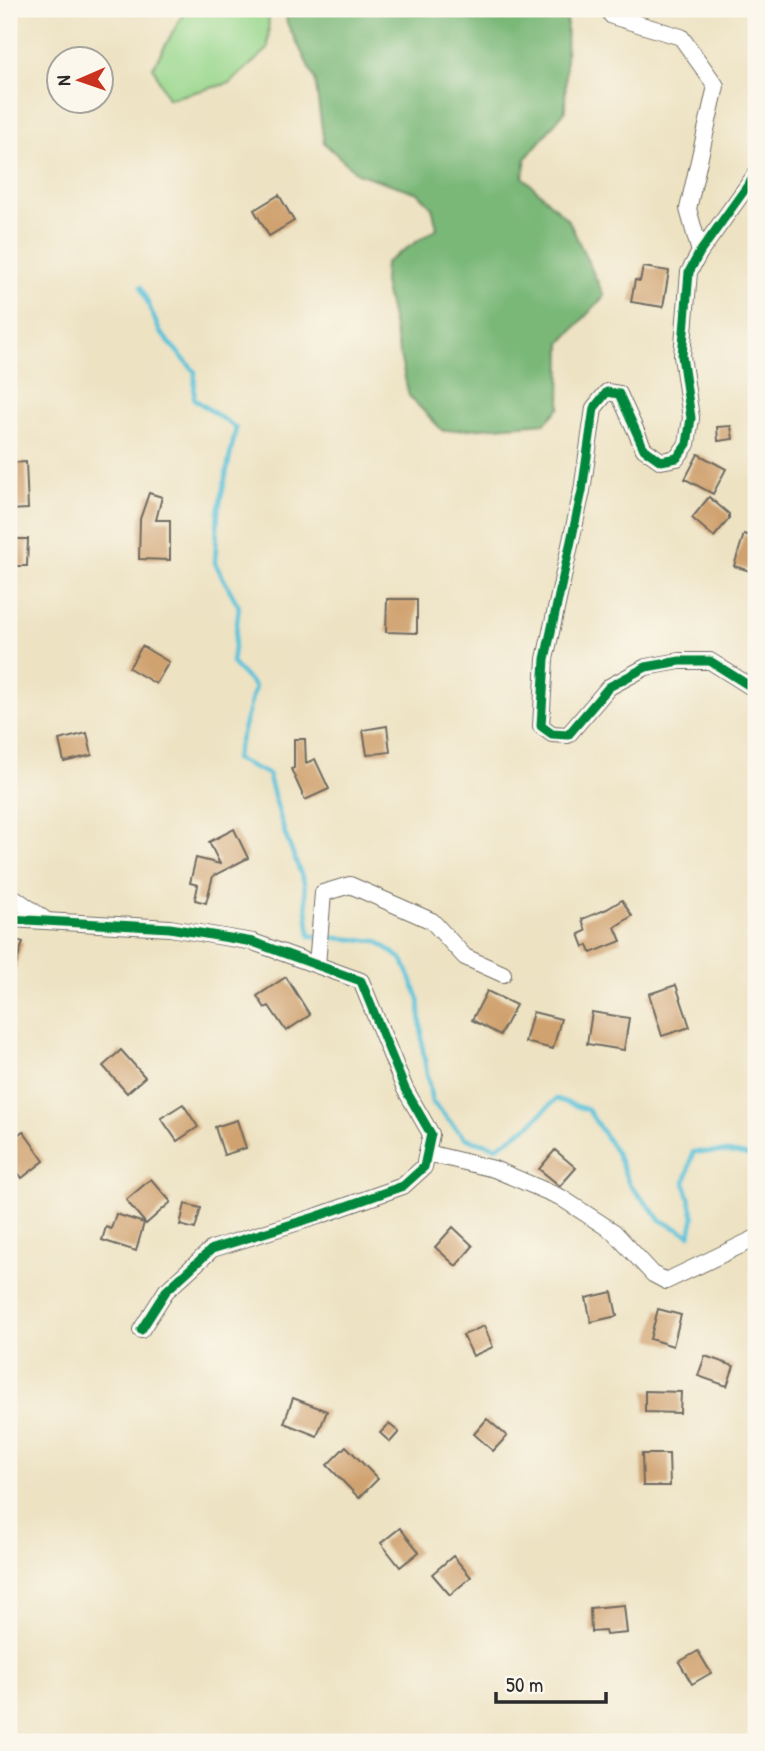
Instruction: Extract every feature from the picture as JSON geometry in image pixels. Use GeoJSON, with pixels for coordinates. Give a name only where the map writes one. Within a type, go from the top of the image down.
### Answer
{"type":"FeatureCollection","features":[{"type":"Feature","properties":{"kind":"street"},"geometry":{"type":"LineString","coordinates":[[608,9],[612,16],[681,37],[716,86],[688,209],[700,252]]}},
{"type":"Feature","properties":{"kind":"street"},"geometry":{"type":"LineString","coordinates":[[756,174],[700,252],[689,272],[682,356],[691,418],[687,443],[677,458],[661,461],[644,449],[619,394],[607,392],[594,408],[582,491],[545,659],[541,726],[552,734],[568,735],[609,687],[646,667],[680,661],[710,661],[756,690]]}},
{"type":"Feature","properties":{"kind":"street"},"geometry":{"type":"LineString","coordinates":[[317,965],[323,893],[350,885],[432,921],[465,957],[503,974]]}},
{"type":"Feature","properties":{"kind":"street"},"geometry":{"type":"LineString","coordinates":[[9,894],[47,921]]}},
{"type":"Feature","properties":{"kind":"street"},"geometry":{"type":"LineString","coordinates":[[9,919],[170,928],[253,942],[361,981],[405,1089],[431,1134],[424,1167],[403,1186],[212,1249],[166,1291],[141,1330]]}},
{"type":"Feature","properties":{"kind":"street"},"geometry":{"type":"LineString","coordinates":[[427,1153],[494,1169],[560,1196],[614,1232],[653,1275],[666,1281],[756,1238]]}},
{"type":"Feature","properties":{"kind":"green space"},"geometry":{"type":"Polygon","coordinates":[[[186,9],[269,9],[268,49],[230,83],[168,99],[153,67],[186,9]]]}},
{"type":"Feature","properties":{"kind":"green space"},"geometry":{"type":"Polygon","coordinates":[[[285,9],[567,9],[565,111],[526,158],[523,177],[569,221],[604,296],[561,343],[560,407],[545,423],[443,431],[409,396],[384,283],[385,263],[437,228],[432,207],[418,193],[357,173],[324,143],[315,79],[287,23],[285,9]]]}},
{"type":"Feature","properties":{"kind":"building"},"geometry":{"type":"Polygon","coordinates":[[[279,195],[294,221],[269,236],[254,210],[279,195]]]}},
{"type":"Feature","properties":{"kind":"building"},"geometry":{"type":"Polygon","coordinates":[[[643,267],[669,271],[663,307],[631,302],[635,280],[640,281],[643,267]]]}},
{"type":"Feature","properties":{"kind":"building"},"geometry":{"type":"Polygon","coordinates":[[[731,426],[733,439],[718,441],[717,427],[731,426]]]}},
{"type":"Feature","properties":{"kind":"building"},"geometry":{"type":"Polygon","coordinates":[[[698,454],[726,469],[713,494],[685,479],[698,454]]]}},
{"type":"Feature","properties":{"kind":"building"},"geometry":{"type":"Polygon","coordinates":[[[26,462],[28,509],[9,510],[9,463],[26,462]]]}},
{"type":"Feature","properties":{"kind":"building"},"geometry":{"type":"Polygon","coordinates":[[[149,493],[162,497],[156,520],[170,520],[170,560],[139,559],[140,519],[149,493]]]}},
{"type":"Feature","properties":{"kind":"building"},"geometry":{"type":"Polygon","coordinates":[[[709,497],[729,514],[729,519],[714,537],[692,518],[709,497]]]}},
{"type":"Feature","properties":{"kind":"building"},"geometry":{"type":"Polygon","coordinates":[[[744,534],[756,538],[756,573],[734,566],[744,534]]]}},
{"type":"Feature","properties":{"kind":"building"},"geometry":{"type":"Polygon","coordinates":[[[13,539],[28,539],[27,566],[13,566],[13,539]]]}},
{"type":"Feature","properties":{"kind":"building"},"geometry":{"type":"Polygon","coordinates":[[[387,599],[417,599],[417,633],[386,632],[387,599]]]}},
{"type":"Feature","properties":{"kind":"building"},"geometry":{"type":"Polygon","coordinates":[[[142,646],[169,662],[156,684],[129,668],[142,646]]]}},
{"type":"Feature","properties":{"kind":"building"},"geometry":{"type":"Polygon","coordinates":[[[387,726],[390,752],[367,755],[363,730],[387,726]]]}},
{"type":"Feature","properties":{"kind":"building"},"geometry":{"type":"Polygon","coordinates":[[[87,733],[92,755],[64,762],[59,740],[87,733]]]}},
{"type":"Feature","properties":{"kind":"building"},"geometry":{"type":"Polygon","coordinates":[[[294,739],[305,739],[306,763],[315,759],[329,789],[305,800],[291,769],[294,768],[294,739]]]}},
{"type":"Feature","properties":{"kind":"building"},"geometry":{"type":"Polygon","coordinates":[[[234,829],[248,858],[213,876],[206,903],[195,900],[198,885],[190,883],[196,858],[220,864],[209,842],[234,829]]]}},
{"type":"Feature","properties":{"kind":"building"},"geometry":{"type":"Polygon","coordinates":[[[622,900],[632,916],[615,927],[621,941],[591,953],[588,945],[584,947],[579,934],[586,931],[582,919],[622,900]]]}},
{"type":"Feature","properties":{"kind":"building"},"geometry":{"type":"Polygon","coordinates":[[[9,938],[23,942],[12,978],[9,978],[9,938]]]}},
{"type":"Feature","properties":{"kind":"building"},"geometry":{"type":"Polygon","coordinates":[[[286,977],[310,1015],[286,1031],[269,1006],[265,1008],[257,996],[286,977]]]}},
{"type":"Feature","properties":{"kind":"building"},"geometry":{"type":"Polygon","coordinates":[[[676,985],[690,1027],[662,1036],[649,994],[676,985]]]}},
{"type":"Feature","properties":{"kind":"building"},"geometry":{"type":"Polygon","coordinates":[[[487,991],[516,1005],[500,1035],[472,1020],[487,991]]]}},
{"type":"Feature","properties":{"kind":"building"},"geometry":{"type":"Polygon","coordinates":[[[533,1012],[561,1019],[553,1049],[525,1042],[533,1012]]]}},
{"type":"Feature","properties":{"kind":"building"},"geometry":{"type":"Polygon","coordinates":[[[592,1012],[629,1018],[624,1050],[587,1044],[592,1012]]]}},
{"type":"Feature","properties":{"kind":"building"},"geometry":{"type":"Polygon","coordinates":[[[121,1050],[145,1077],[127,1093],[103,1066],[121,1050]]]}},
{"type":"Feature","properties":{"kind":"building"},"geometry":{"type":"Polygon","coordinates":[[[183,1104],[198,1127],[177,1141],[161,1118],[183,1104]]]}},
{"type":"Feature","properties":{"kind":"building"},"geometry":{"type":"Polygon","coordinates":[[[237,1120],[246,1148],[224,1155],[215,1127],[237,1120]]]}},
{"type":"Feature","properties":{"kind":"building"},"geometry":{"type":"Polygon","coordinates":[[[23,1131],[44,1161],[22,1178],[9,1160],[9,1141],[23,1131]]]}},
{"type":"Feature","properties":{"kind":"building"},"geometry":{"type":"Polygon","coordinates":[[[555,1150],[576,1168],[560,1186],[539,1169],[555,1150]]]}},
{"type":"Feature","properties":{"kind":"building"},"geometry":{"type":"Polygon","coordinates":[[[151,1179],[171,1202],[146,1224],[126,1200],[151,1179]]]}},
{"type":"Feature","properties":{"kind":"building"},"geometry":{"type":"Polygon","coordinates":[[[185,1204],[201,1208],[195,1229],[180,1225],[185,1204]]]}},
{"type":"Feature","properties":{"kind":"building"},"geometry":{"type":"Polygon","coordinates":[[[116,1214],[144,1223],[136,1251],[102,1240],[106,1227],[111,1229],[116,1214]]]}},
{"type":"Feature","properties":{"kind":"building"},"geometry":{"type":"Polygon","coordinates":[[[453,1227],[473,1246],[456,1266],[435,1247],[453,1227]]]}},
{"type":"Feature","properties":{"kind":"building"},"geometry":{"type":"Polygon","coordinates":[[[612,1292],[617,1316],[591,1322],[586,1298],[612,1292]]]}},
{"type":"Feature","properties":{"kind":"building"},"geometry":{"type":"Polygon","coordinates":[[[658,1309],[681,1315],[673,1346],[650,1339],[658,1309]]]}},
{"type":"Feature","properties":{"kind":"building"},"geometry":{"type":"Polygon","coordinates":[[[484,1326],[493,1347],[473,1356],[463,1335],[484,1326]]]}},
{"type":"Feature","properties":{"kind":"building"},"geometry":{"type":"Polygon","coordinates":[[[705,1356],[734,1366],[727,1386],[698,1376],[705,1356]]]}},
{"type":"Feature","properties":{"kind":"building"},"geometry":{"type":"Polygon","coordinates":[[[645,1391],[681,1392],[680,1413],[645,1412],[645,1391]]]}},
{"type":"Feature","properties":{"kind":"building"},"geometry":{"type":"Polygon","coordinates":[[[293,1398],[327,1411],[317,1436],[284,1423],[293,1398]]]}},
{"type":"Feature","properties":{"kind":"building"},"geometry":{"type":"Polygon","coordinates":[[[487,1419],[507,1436],[493,1451],[474,1434],[487,1419]]]}},
{"type":"Feature","properties":{"kind":"building"},"geometry":{"type":"Polygon","coordinates":[[[389,1424],[399,1432],[390,1442],[380,1433],[389,1424]]]}},
{"type":"Feature","properties":{"kind":"building"},"geometry":{"type":"Polygon","coordinates":[[[346,1446],[378,1479],[359,1498],[327,1465],[346,1446]]]}},
{"type":"Feature","properties":{"kind":"building"},"geometry":{"type":"Polygon","coordinates":[[[642,1454],[669,1454],[670,1486],[643,1486],[642,1454]]]}},
{"type":"Feature","properties":{"kind":"building"},"geometry":{"type":"Polygon","coordinates":[[[400,1528],[419,1552],[400,1567],[381,1543],[400,1528]]]}},
{"type":"Feature","properties":{"kind":"building"},"geometry":{"type":"Polygon","coordinates":[[[453,1556],[471,1577],[450,1595],[432,1574],[453,1556]]]}},
{"type":"Feature","properties":{"kind":"building"},"geometry":{"type":"Polygon","coordinates":[[[624,1605],[627,1633],[606,1635],[605,1631],[591,1632],[590,1608],[624,1605]]]}},
{"type":"Feature","properties":{"kind":"building"},"geometry":{"type":"Polygon","coordinates":[[[698,1651],[711,1673],[692,1684],[679,1662],[698,1651]]]}},
{"type":"Feature","properties":{"kind":"waterway"},"geometry":{"type":"LineString","coordinates":[[141,287],[160,332],[195,372],[194,399],[236,428],[218,512],[215,563],[239,607],[232,663],[255,687],[235,759],[268,774],[285,834],[304,882],[310,936],[316,936]]}},
{"type":"Feature","properties":{"kind":"waterway"},"geometry":{"type":"LineString","coordinates":[[324,937],[377,941],[403,960],[419,999],[423,1051],[432,1102],[465,1138],[497,1147],[531,1124],[556,1099],[588,1110],[617,1154],[629,1184],[662,1221],[690,1235],[694,1216],[685,1183],[693,1152],[728,1152],[756,1157]]}},
{"type":"Feature","properties":{"kind":"cycle path"},"geometry":{"type":"LineString","coordinates":[[756,174],[700,252],[689,272],[682,356],[691,418],[687,444],[677,458],[661,461],[644,449],[619,394],[607,392],[594,408],[582,491],[545,659],[541,726],[552,734],[568,735],[609,687],[646,667],[680,661],[710,661],[756,690]]}},
{"type":"Feature","properties":{"kind":"cycle path"},"geometry":{"type":"LineString","coordinates":[[9,919],[170,928],[253,942],[361,981],[405,1089],[431,1134],[424,1167],[403,1186],[212,1249],[166,1291],[141,1330]]}}]}
